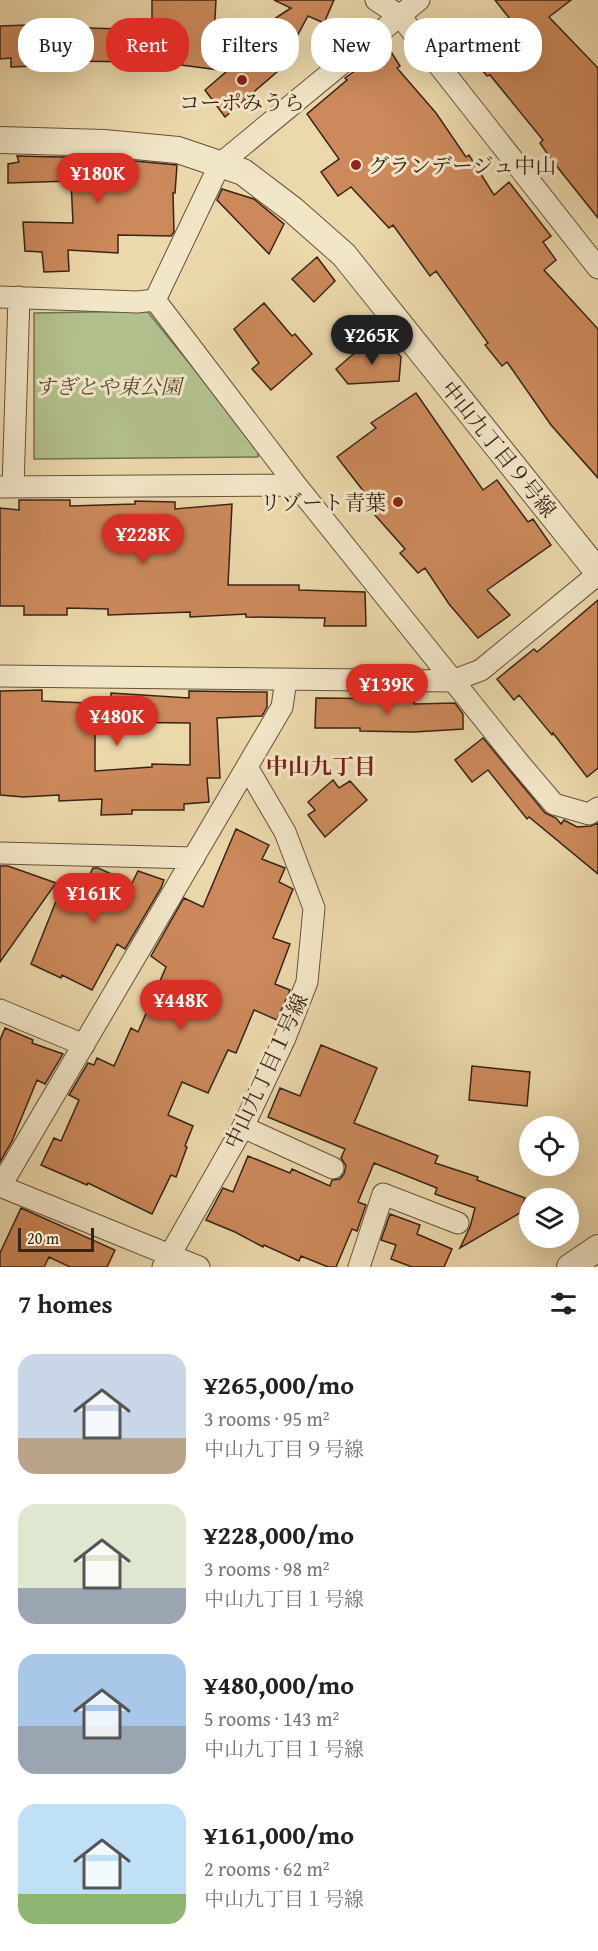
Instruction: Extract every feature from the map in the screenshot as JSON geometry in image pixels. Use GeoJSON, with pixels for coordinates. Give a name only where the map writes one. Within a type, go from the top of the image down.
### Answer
{"type":"FeatureCollection","features":[{"type":"Feature","properties":{"kind":"street"},"geometry":{"type":"LineString","coordinates":[[376,0],[400,16],[598,268]]}},
{"type":"Feature","properties":{"kind":"street"},"geometry":{"type":"LineString","coordinates":[[155,300],[220,164],[420,0]]}},
{"type":"Feature","properties":{"kind":"street","name":"中山九丁目９号線"},"geometry":{"type":"LineString","coordinates":[[0,140],[104,143],[178,150],[243,172],[293,210],[344,255],[598,573]]}},
{"type":"Feature","properties":{"kind":"street"},"geometry":{"type":"LineString","coordinates":[[155,300],[137,302],[9,297],[6,486],[296,485]]}},
{"type":"Feature","properties":{"kind":"street"},"geometry":{"type":"LineString","coordinates":[[155,300],[296,485],[452,681],[554,804],[589,814],[598,808]]}},
{"type":"Feature","properties":{"kind":"street"},"geometry":{"type":"LineString","coordinates":[[0,676],[452,681],[481,670],[598,573]]}},
{"type":"Feature","properties":{"kind":"street"},"geometry":{"type":"LineString","coordinates":[[199,1267],[167,1261],[0,1186],[282,707],[286,680]]}},
{"type":"Feature","properties":{"kind":"street","name":"中山九丁目１号線"},"geometry":{"type":"LineString","coordinates":[[167,1261],[243,1126],[285,1038],[307,982],[314,908],[285,832],[247,767]]}},
{"type":"Feature","properties":{"kind":"street"},"geometry":{"type":"LineString","coordinates":[[0,853],[194,858]]}},
{"type":"Feature","properties":{"kind":"street"},"geometry":{"type":"LineString","coordinates":[[0,1010],[84,1045]]}},
{"type":"Feature","properties":{"kind":"street"},"geometry":{"type":"LineString","coordinates":[[243,1126],[333,1167]]}},
{"type":"Feature","properties":{"kind":"street"},"geometry":{"type":"LineString","coordinates":[[359,1267],[383,1194],[458,1223]]}},
{"type":"Feature","properties":{"kind":"street"},"geometry":{"type":"LineString","coordinates":[[570,1267],[598,1248]]}},
{"type":"Feature","properties":{"kind":"green space","name":"すぎとや東公園"},"geometry":{"type":"Polygon","coordinates":[[[147,311],[258,448],[258,457],[34,459],[34,313],[147,311]]]}},
{"type":"Feature","properties":{"kind":"building"},"geometry":{"type":"Polygon","coordinates":[[[152,0],[216,0],[215,18],[201,18],[201,68],[189,66],[189,18],[152,18],[152,0]]]}},
{"type":"Feature","properties":{"kind":"building"},"geometry":{"type":"Polygon","coordinates":[[[274,0],[334,0],[326,18],[308,16],[299,32],[299,18],[276,18],[291,8],[274,0]]]}},
{"type":"Feature","properties":{"kind":"building"},"geometry":{"type":"Polygon","coordinates":[[[495,0],[571,0],[549,17],[598,68],[598,218],[551,159],[540,143],[543,140],[490,75],[487,76],[484,72],[542,72],[542,18],[509,18],[495,0]]]}},
{"type":"Feature","properties":{"kind":"building"},"geometry":{"type":"Polygon","coordinates":[[[18,25],[18,67],[11,67],[11,58],[0,59],[0,26],[18,25]]]}},
{"type":"Feature","properties":{"kind":"building"},"geometry":{"type":"Polygon","coordinates":[[[94,28],[106,29],[106,61],[94,61],[94,28]]]}},
{"type":"Feature","properties":{"kind":"building"},"geometry":{"type":"Polygon","coordinates":[[[392,53],[400,66],[397,68],[436,113],[466,157],[469,155],[494,195],[509,182],[551,236],[543,242],[556,260],[544,270],[598,329],[598,478],[551,425],[507,362],[502,366],[485,345],[488,343],[436,271],[430,276],[393,225],[389,228],[351,187],[338,196],[321,172],[339,159],[307,114],[347,80],[345,78],[353,72],[392,72],[392,53]]]}},
{"type":"Feature","properties":{"kind":"building"},"geometry":{"type":"Polygon","coordinates":[[[226,72],[277,72],[225,117],[205,90],[226,72]]]}},
{"type":"Feature","properties":{"kind":"building"},"geometry":{"type":"Polygon","coordinates":[[[17,156],[103,158],[177,165],[175,193],[173,193],[174,232],[171,236],[118,235],[118,253],[68,250],[69,271],[44,272],[42,252],[25,251],[23,222],[73,223],[71,181],[8,183],[8,164],[19,162],[17,156]]]}},
{"type":"Feature","properties":{"kind":"building"},"geometry":{"type":"Polygon","coordinates":[[[222,189],[254,199],[284,224],[269,254],[217,200],[222,189]]]}},
{"type":"Feature","properties":{"kind":"building"},"geometry":{"type":"Polygon","coordinates":[[[317,257],[335,281],[314,302],[292,279],[317,257]]]}},
{"type":"Feature","properties":{"kind":"building"},"geometry":{"type":"Polygon","coordinates":[[[264,303],[292,336],[295,334],[312,354],[271,390],[252,369],[259,363],[234,329],[264,303]]]}},
{"type":"Feature","properties":{"kind":"building"},"geometry":{"type":"Polygon","coordinates":[[[391,344],[401,357],[399,381],[348,384],[336,369],[358,350],[391,344]]]}},
{"type":"Feature","properties":{"kind":"building"},"geometry":{"type":"Polygon","coordinates":[[[416,393],[483,490],[497,480],[528,522],[533,519],[551,545],[487,590],[510,615],[478,638],[449,604],[425,568],[418,573],[400,553],[405,549],[366,505],[371,501],[337,457],[376,428],[371,423],[416,393]]]}},
{"type":"Feature","properties":{"kind":"building"},"geometry":{"type":"Polygon","coordinates":[[[19,500],[70,500],[70,506],[135,504],[135,501],[175,502],[175,509],[232,504],[228,585],[299,585],[299,590],[365,592],[366,626],[324,626],[325,618],[246,617],[246,614],[190,617],[190,612],[108,615],[108,609],[67,608],[67,615],[24,615],[24,606],[0,606],[0,508],[19,510],[19,500]]]}},
{"type":"Feature","properties":{"kind":"building"},"geometry":{"type":"Polygon","coordinates":[[[598,600],[598,768],[587,777],[553,733],[552,735],[519,695],[514,700],[497,679],[534,649],[537,652],[598,600]]]}},
{"type":"Feature","properties":{"kind":"building"},"geometry":{"type":"Polygon","coordinates":[[[42,690],[42,701],[111,704],[111,693],[189,698],[189,691],[267,692],[267,707],[262,716],[217,718],[220,778],[207,778],[209,802],[184,804],[184,810],[132,810],[132,814],[101,815],[102,799],[59,801],[59,795],[23,797],[0,795],[0,691],[42,690]],[[95,722],[95,771],[152,767],[152,764],[190,765],[190,723],[95,722]]]}},
{"type":"Feature","properties":{"kind":"building"},"geometry":{"type":"Polygon","coordinates":[[[316,698],[414,699],[414,704],[455,703],[463,714],[463,729],[414,732],[360,731],[360,728],[315,728],[316,698]]]}},
{"type":"Feature","properties":{"kind":"building"},"geometry":{"type":"Polygon","coordinates":[[[483,738],[545,813],[556,818],[561,824],[564,820],[577,827],[598,823],[598,874],[529,817],[527,819],[488,770],[472,782],[455,760],[483,738]]]}},
{"type":"Feature","properties":{"kind":"building"},"geometry":{"type":"Polygon","coordinates":[[[333,780],[339,788],[350,781],[367,800],[325,837],[308,815],[315,810],[308,802],[333,780]]]}},
{"type":"Feature","properties":{"kind":"building"},"geometry":{"type":"Polygon","coordinates":[[[236,829],[269,845],[262,859],[285,868],[279,882],[293,889],[273,938],[290,944],[275,984],[290,990],[277,1020],[254,1010],[236,1053],[228,1050],[208,1093],[182,1082],[168,1115],[193,1126],[176,1177],[171,1175],[152,1214],[88,1183],[87,1185],[41,1165],[54,1138],[61,1141],[79,1100],[69,1095],[88,1063],[94,1065],[97,1058],[114,1066],[131,1028],[138,1032],[166,967],[151,956],[184,898],[203,907],[236,829]]]}},
{"type":"Feature","properties":{"kind":"building"},"geometry":{"type":"Polygon","coordinates":[[[0,866],[8,866],[56,883],[0,962],[0,866]]]}},
{"type":"Feature","properties":{"kind":"building"},"geometry":{"type":"Polygon","coordinates":[[[93,868],[132,883],[138,871],[164,880],[125,949],[117,944],[92,990],[62,975],[61,978],[31,964],[64,881],[82,890],[93,868]]]}},
{"type":"Feature","properties":{"kind":"building"},"geometry":{"type":"Polygon","coordinates":[[[5,1028],[33,1040],[32,1043],[63,1054],[45,1084],[37,1080],[12,1141],[0,1162],[0,1040],[5,1028]]]}},
{"type":"Feature","properties":{"kind":"building"},"geometry":{"type":"Polygon","coordinates":[[[321,1045],[377,1068],[354,1123],[438,1156],[435,1163],[478,1177],[477,1180],[519,1196],[519,1214],[460,1248],[470,1227],[475,1208],[435,1194],[437,1188],[374,1163],[358,1202],[366,1205],[357,1231],[352,1229],[336,1267],[328,1267],[301,1256],[299,1261],[206,1220],[223,1188],[233,1192],[248,1156],[290,1173],[292,1169],[330,1186],[332,1180],[340,1179],[344,1174],[346,1166],[341,1158],[345,1149],[268,1117],[280,1088],[300,1096],[321,1045]]]}},
{"type":"Feature","properties":{"kind":"building"},"geometry":{"type":"Polygon","coordinates":[[[472,1066],[530,1072],[527,1106],[469,1100],[472,1066]]]}},
{"type":"Feature","properties":{"kind":"building"},"geometry":{"type":"Polygon","coordinates":[[[21,1208],[115,1250],[107,1267],[70,1267],[49,1257],[44,1267],[0,1267],[0,1253],[21,1208]]]}},
{"type":"Feature","properties":{"kind":"building"},"geometry":{"type":"Polygon","coordinates":[[[390,1214],[420,1225],[417,1234],[452,1249],[444,1267],[412,1267],[391,1259],[396,1245],[381,1240],[390,1214]]]}},
{"type":"Feature","properties":{"kind":"place","name":"コーポみうら"},"geometry":{"type":"Point","coordinates":[242,80]}},
{"type":"Feature","properties":{"kind":"place","name":"グランデージュ中山"},"geometry":{"type":"Point","coordinates":[356,165]}},
{"type":"Feature","properties":{"kind":"place","name":"リゾート青葉"},"geometry":{"type":"Point","coordinates":[398,502]}},
{"type":"Feature","properties":{"kind":"district","name":"中山九丁目"},"geometry":{"type":"Point","coordinates":[321,766]}}]}
